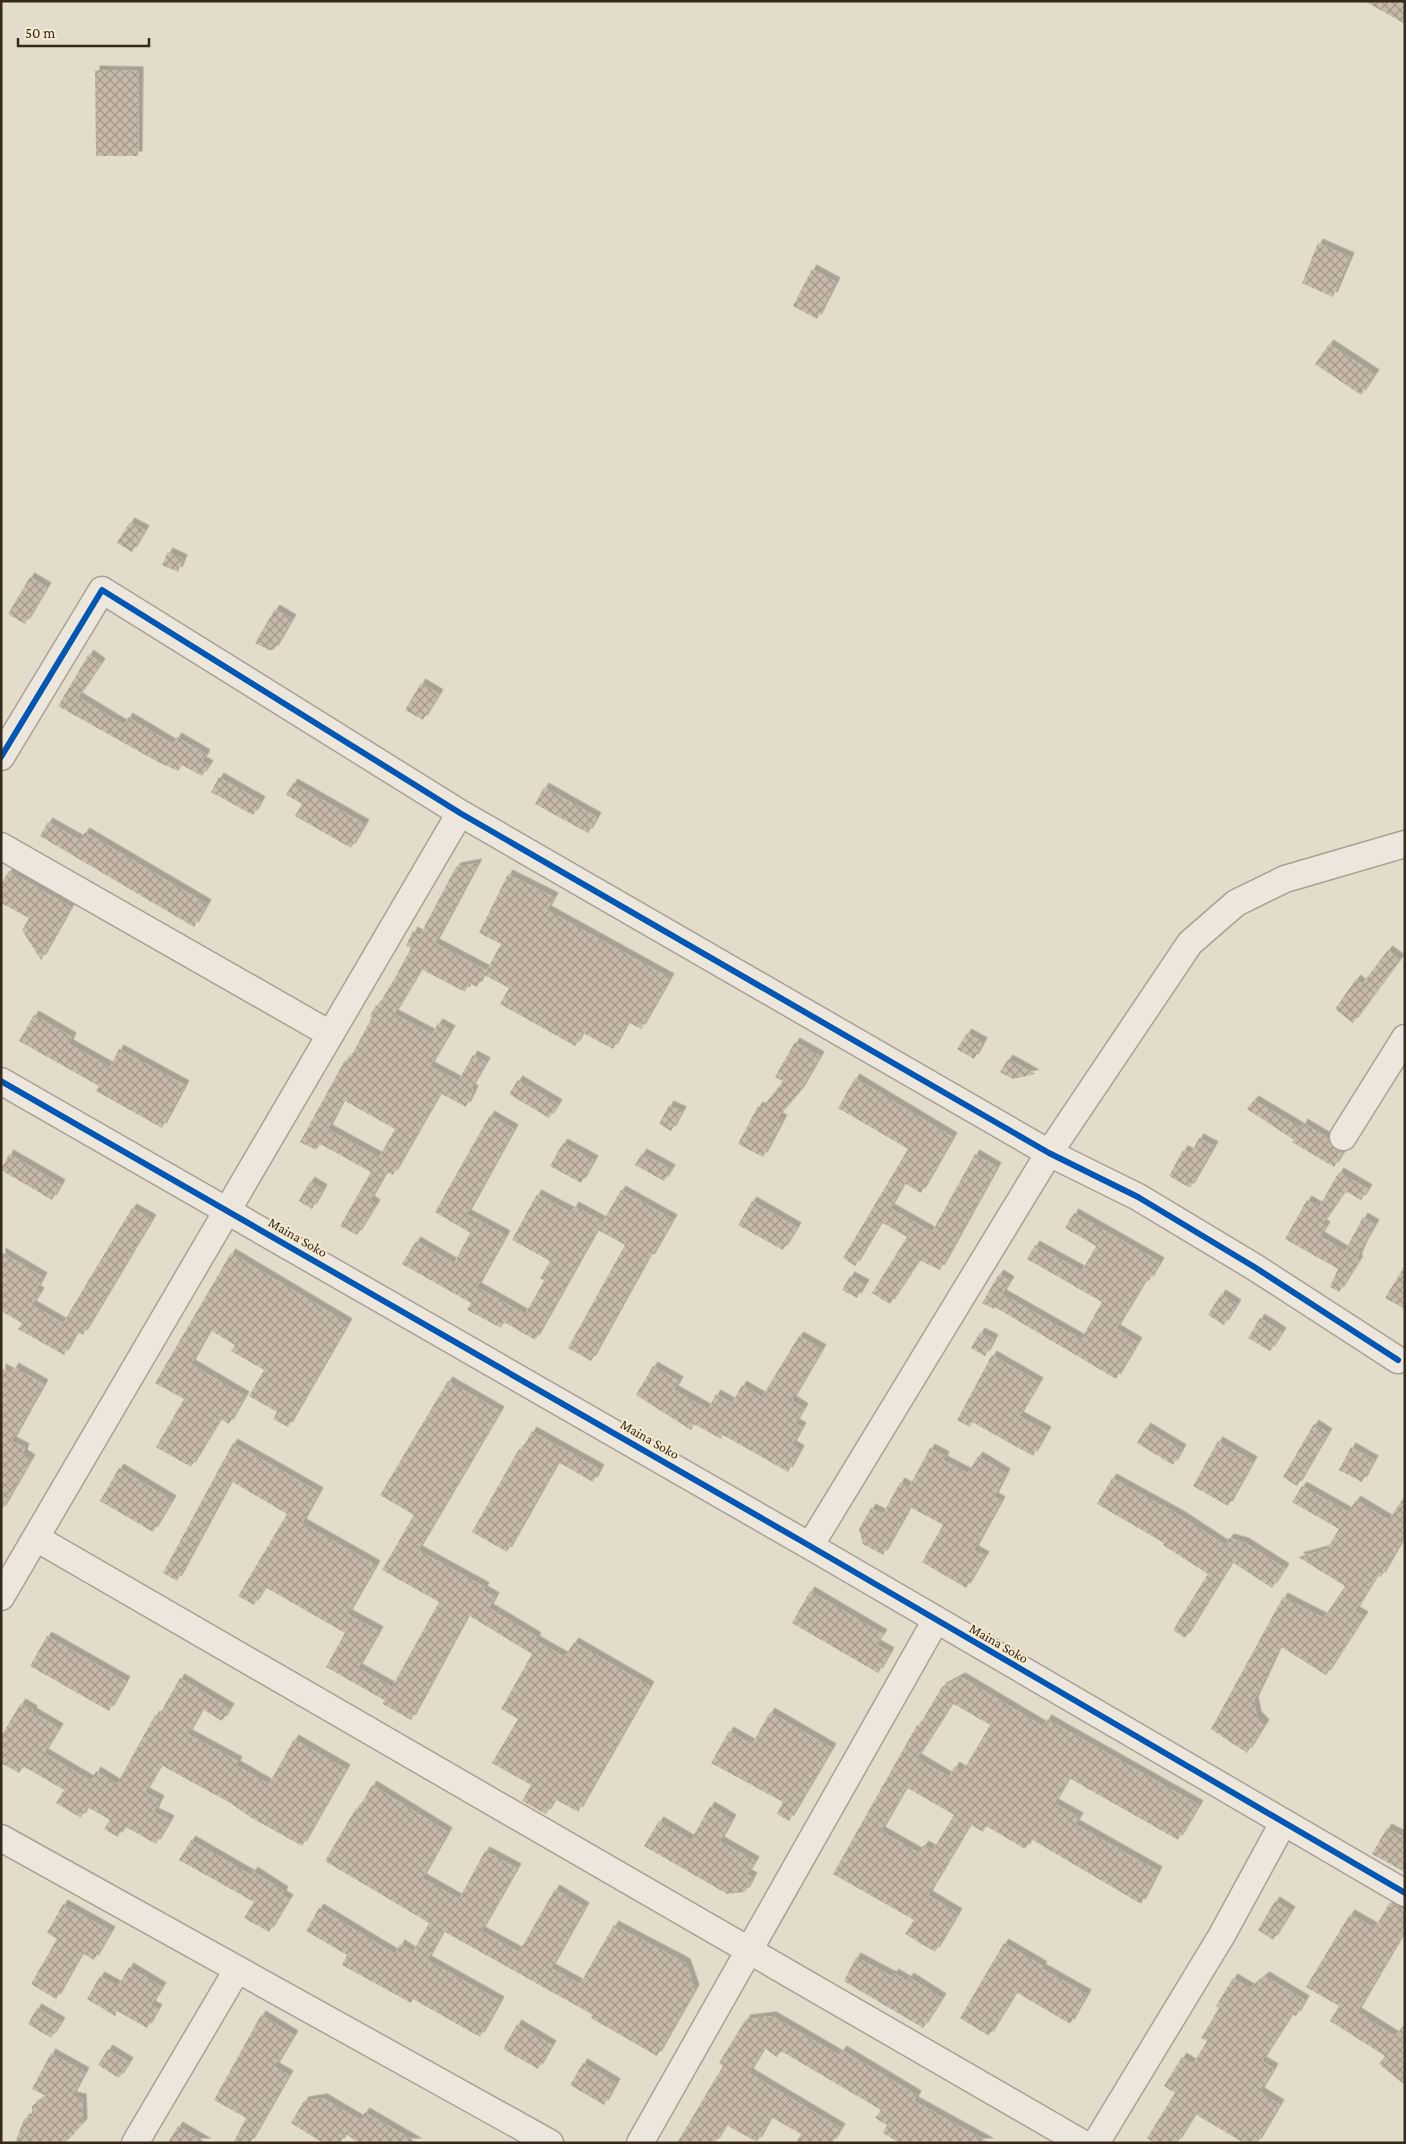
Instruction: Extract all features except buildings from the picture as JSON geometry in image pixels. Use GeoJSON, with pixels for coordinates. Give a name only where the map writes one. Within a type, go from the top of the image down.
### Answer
{"type":"FeatureCollection","features":[{"type":"Feature","properties":{"kind":"street"},"geometry":{"type":"LineString","coordinates":[[1,757],[102,590],[460,812],[1049,1153],[1138,1196],[1256,1268],[1398,1360]]}},
{"type":"Feature","properties":{"kind":"street"},"geometry":{"type":"LineString","coordinates":[[1,1597],[9,1566],[36,1538],[460,812]]}},
{"type":"Feature","properties":{"kind":"street"},"geometry":{"type":"LineString","coordinates":[[1,846],[330,1034]]}},
{"type":"Feature","properties":{"kind":"street"},"geometry":{"type":"LineString","coordinates":[[810,1546],[1049,1153],[1190,943],[1236,904],[1285,879],[1402,851]]}},
{"type":"Feature","properties":{"kind":"street"},"geometry":{"type":"LineString","coordinates":[[1343,1137],[1405,1038]]}},
{"type":"Feature","properties":{"kind":"street","name":"Maina Soko"},"geometry":{"type":"LineString","coordinates":[[1,1081],[810,1546],[1405,1893]]}},
{"type":"Feature","properties":{"kind":"street"},"geometry":{"type":"LineString","coordinates":[[36,1538],[750,1949],[1082,2143]]}},
{"type":"Feature","properties":{"kind":"street"},"geometry":{"type":"LineString","coordinates":[[640,2143],[936,1620]]}},
{"type":"Feature","properties":{"kind":"street"},"geometry":{"type":"LineString","coordinates":[[1096,2143],[1222,1935],[1283,1823]]}},
{"type":"Feature","properties":{"kind":"street"},"geometry":{"type":"LineString","coordinates":[[1,1838],[550,2143]]}},
{"type":"Feature","properties":{"kind":"street"},"geometry":{"type":"LineString","coordinates":[[135,2143],[237,1970]]}},
{"type":"Feature","properties":{"kind":"cycle path"},"geometry":{"type":"LineString","coordinates":[[1,757],[102,590],[460,813],[1049,1153],[1138,1197],[1256,1268],[1398,1360]]}},
{"type":"Feature","properties":{"kind":"cycle path"},"geometry":{"type":"LineString","coordinates":[[1,1081],[810,1546],[1405,1893]]}}]}
